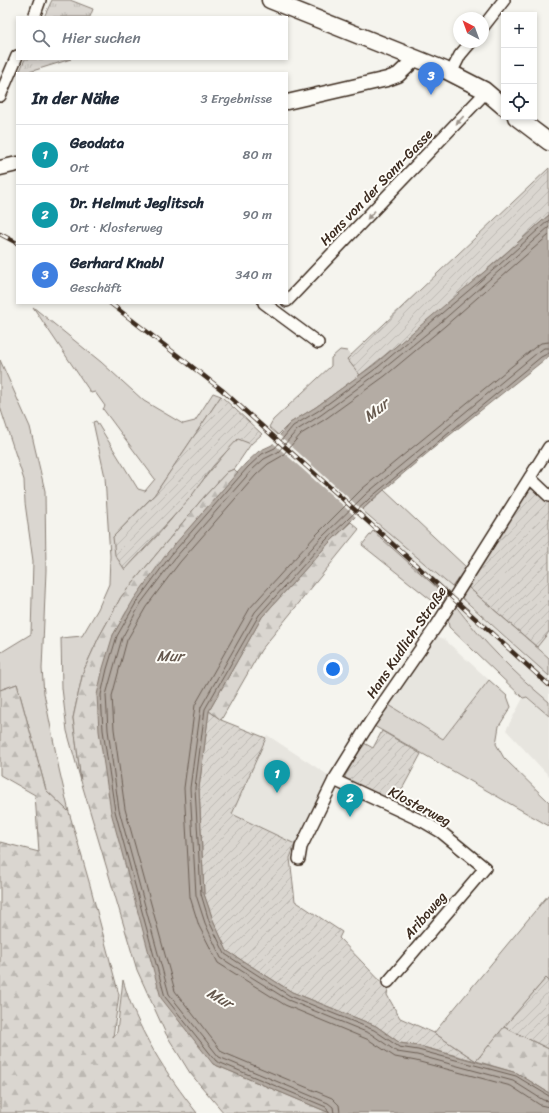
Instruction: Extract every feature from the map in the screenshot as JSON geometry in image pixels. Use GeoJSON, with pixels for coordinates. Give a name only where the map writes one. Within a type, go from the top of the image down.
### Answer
{"type":"FeatureCollection","features":[{"type":"Feature","properties":{"kind":"main road"},"geometry":{"type":"LineString","coordinates":[[270,0],[293,4],[451,73],[486,92],[501,104]]}},
{"type":"Feature","properties":{"kind":"main road"},"geometry":{"type":"LineString","coordinates":[[520,120],[549,142]]}},
{"type":"Feature","properties":{"kind":"street"},"geometry":{"type":"LineString","coordinates":[[34,16],[40,0]]}},
{"type":"Feature","properties":{"kind":"street"},"geometry":{"type":"LineString","coordinates":[[489,19],[504,0]]}},
{"type":"Feature","properties":{"kind":"street"},"geometry":{"type":"LineString","coordinates":[[451,73],[466,48]]}},
{"type":"Feature","properties":{"kind":"street"},"geometry":{"type":"LineString","coordinates":[[0,96],[16,58]]}},
{"type":"Feature","properties":{"kind":"street"},"geometry":{"type":"LineString","coordinates":[[288,102],[387,79],[398,75],[416,58]]}},
{"type":"Feature","properties":{"kind":"street","name":"Hans von der Sann-Gasse"},"geometry":{"type":"LineString","coordinates":[[288,300],[486,92]]}},
{"type":"Feature","properties":{"kind":"street"},"geometry":{"type":"LineString","coordinates":[[0,168],[16,164]]}},
{"type":"Feature","properties":{"kind":"street"},"geometry":{"type":"LineString","coordinates":[[265,304],[318,343]]}},
{"type":"Feature","properties":{"kind":"street","name":"Hans von der Sann-Gasse"},"geometry":{"type":"LineString","coordinates":[[277,312],[284,304]]}},
{"type":"Feature","properties":{"kind":"street","name":"Hans Kudlich-Straße"},"geometry":{"type":"LineString","coordinates":[[299,859],[301,847],[334,780],[370,722],[437,625],[549,446]]}},
{"type":"Feature","properties":{"kind":"street"},"geometry":{"type":"LineString","coordinates":[[530,478],[549,496]]}},
{"type":"Feature","properties":{"kind":"street","name":"Klosterweg"},"geometry":{"type":"LineString","coordinates":[[334,780],[424,822],[441,832],[485,868]]}},
{"type":"Feature","properties":{"kind":"street","name":"Ariboweg"},"geometry":{"type":"LineString","coordinates":[[388,982],[485,868]]}},
{"type":"Feature","properties":{"kind":"shaded area"},"geometry":{"type":"Polygon","coordinates":[[[379,525],[452,587],[450,589],[549,676],[549,702],[517,675],[479,637],[456,604],[373,531],[379,525]]]}},
{"type":"Feature","properties":{"kind":"shaded area"},"geometry":{"type":"Polygon","coordinates":[[[549,632],[549,658],[537,647],[549,632]]]}},
{"type":"Feature","properties":{"kind":"shaded area"},"geometry":{"type":"Polygon","coordinates":[[[436,636],[444,639],[489,680],[443,739],[389,705],[436,636]]]}},
{"type":"Feature","properties":{"kind":"shaded area"},"geometry":{"type":"Polygon","coordinates":[[[526,697],[549,716],[549,776],[506,730],[523,698],[526,697]]]}},
{"type":"Feature","properties":{"kind":"shaded area"},"geometry":{"type":"Polygon","coordinates":[[[267,735],[331,777],[295,844],[232,814],[267,735]]]}},
{"type":"Feature","properties":{"kind":"green space"},"geometry":{"type":"Polygon","coordinates":[[[52,0],[70,0],[93,9],[90,16],[44,16],[52,0]]]}},
{"type":"Feature","properties":{"kind":"green space"},"geometry":{"type":"Polygon","coordinates":[[[25,60],[68,60],[29,72],[19,72],[25,60]]]}},
{"type":"Feature","properties":{"kind":"green space"},"geometry":{"type":"Polygon","coordinates":[[[549,168],[549,215],[435,315],[360,375],[347,359],[549,168]]]}},
{"type":"Feature","properties":{"kind":"green space"},"geometry":{"type":"Polygon","coordinates":[[[33,307],[101,362],[144,401],[183,424],[195,421],[213,393],[221,396],[155,494],[113,537],[125,569],[169,522],[238,438],[251,444],[234,469],[227,472],[203,498],[121,597],[99,637],[83,672],[73,718],[81,781],[67,731],[62,688],[61,638],[82,636],[98,609],[109,584],[110,556],[105,477],[93,422],[96,421],[138,489],[145,491],[155,479],[103,409],[105,406],[95,392],[91,393],[33,307]]]}},
{"type":"Feature","properties":{"kind":"green space"},"geometry":{"type":"Polygon","coordinates":[[[340,350],[347,351],[351,355],[347,359],[360,375],[316,407],[290,423],[278,435],[269,427],[273,420],[331,366],[331,358],[340,350]]]}},
{"type":"Feature","properties":{"kind":"green space"},"geometry":{"type":"Polygon","coordinates":[[[0,360],[30,427],[45,491],[46,570],[42,669],[44,693],[69,812],[46,790],[17,684],[0,690],[0,653],[31,634],[33,561],[25,503],[24,480],[0,407],[0,360]]]}},
{"type":"Feature","properties":{"kind":"green space"},"geometry":{"type":"Polygon","coordinates":[[[221,396],[262,434],[251,444],[238,439],[213,466],[190,498],[125,570],[115,555],[113,537],[155,494],[221,396]]]}},
{"type":"Feature","properties":{"kind":"green space"},"geometry":{"type":"Polygon","coordinates":[[[234,469],[238,473],[171,551],[141,591],[113,635],[213,1064],[330,1113],[224,1113],[190,1073],[166,1034],[137,970],[81,781],[73,718],[83,672],[99,637],[121,597],[203,498],[227,472],[234,469]]]}},
{"type":"Feature","properties":{"kind":"green space"},"geometry":{"type":"Polygon","coordinates":[[[534,488],[549,502],[549,632],[537,647],[467,586],[529,490],[534,488]]]}},
{"type":"Feature","properties":{"kind":"green space"},"geometry":{"type":"Polygon","coordinates":[[[384,490],[466,567],[452,587],[362,510],[384,490]]]}},
{"type":"Feature","properties":{"kind":"green space"},"geometry":{"type":"Polygon","coordinates":[[[351,522],[359,529],[261,650],[221,720],[209,711],[262,617],[328,544],[351,522]]]}},
{"type":"Feature","properties":{"kind":"green space"},"geometry":{"type":"Polygon","coordinates":[[[373,531],[446,596],[440,607],[362,545],[373,531]]]}},
{"type":"Feature","properties":{"kind":"green space"},"geometry":{"type":"Polygon","coordinates":[[[467,586],[549,658],[549,676],[461,597],[467,586]]]}},
{"type":"Feature","properties":{"kind":"green space"},"geometry":{"type":"Polygon","coordinates":[[[455,605],[499,656],[523,680],[549,702],[549,716],[527,697],[523,698],[449,627],[447,615],[455,605]]]}},
{"type":"Feature","properties":{"kind":"green space"},"geometry":{"type":"Polygon","coordinates":[[[489,680],[507,696],[511,707],[499,726],[496,744],[504,758],[549,802],[549,826],[374,726],[389,705],[443,739],[489,680]]]}},
{"type":"Feature","properties":{"kind":"green space"},"geometry":{"type":"Polygon","coordinates":[[[17,684],[46,790],[69,812],[90,885],[119,995],[113,1037],[117,1032],[123,980],[136,1016],[153,1050],[174,1083],[197,1113],[0,1113],[0,842],[39,852],[35,795],[0,775],[0,690],[17,684]]]}},
{"type":"Feature","properties":{"kind":"green space"},"geometry":{"type":"Polygon","coordinates":[[[209,711],[221,720],[266,738],[232,814],[295,844],[290,858],[295,901],[342,932],[339,938],[388,989],[387,995],[400,1018],[434,1033],[476,1061],[419,1046],[400,1043],[376,1026],[292,992],[227,951],[213,920],[204,894],[199,788],[209,711]]]}},
{"type":"Feature","properties":{"kind":"green space"},"geometry":{"type":"Polygon","coordinates":[[[382,731],[421,754],[394,804],[346,780],[345,776],[364,743],[373,748],[382,731]]]}},
{"type":"Feature","properties":{"kind":"green space"},"geometry":{"type":"Polygon","coordinates":[[[549,894],[549,981],[546,978],[476,1061],[434,1033],[549,894]]]}},
{"type":"Feature","properties":{"kind":"green space"},"geometry":{"type":"Polygon","coordinates":[[[546,978],[549,981],[549,1049],[504,1027],[546,978]]]}},
{"type":"Feature","properties":{"kind":"green space"},"geometry":{"type":"Polygon","coordinates":[[[504,1027],[549,1049],[549,1093],[517,1073],[476,1061],[504,1027]]]}},
{"type":"Feature","properties":{"kind":"water","name":"Mur"},"geometry":{"type":"Polygon","coordinates":[[[549,215],[549,356],[431,450],[372,500],[328,544],[262,617],[209,711],[199,788],[204,894],[213,920],[227,951],[292,992],[376,1026],[400,1043],[419,1046],[517,1073],[549,1093],[549,1113],[330,1113],[213,1064],[161,998],[111,812],[99,731],[97,695],[103,668],[113,635],[134,599],[168,552],[245,464],[259,451],[272,445],[290,423],[316,407],[375,364],[496,262],[549,215]]]}},
{"type":"Feature","properties":{"kind":"pier"},"geometry":{"type":"Polygon","coordinates":[[[279,435],[364,511],[357,518],[272,442],[279,435]]]}},
{"type":"Feature","properties":{"kind":"railway"},"geometry":{"type":"LineString","coordinates":[[0,234],[16,242]]}},
{"type":"Feature","properties":{"kind":"railway"},"geometry":{"type":"LineString","coordinates":[[111,304],[222,390],[549,685]]}},
{"type":"Feature","properties":{"kind":"place","name":"Gerhard Knabl"},"geometry":{"type":"Point","coordinates":[431,95]}},
{"type":"Feature","properties":{"kind":"place","name":"Geodata"},"geometry":{"type":"Point","coordinates":[277,793]}},
{"type":"Feature","properties":{"kind":"place","name":"Dr. Helmut Jeglitsch"},"geometry":{"type":"Point","coordinates":[350,817]}}]}
